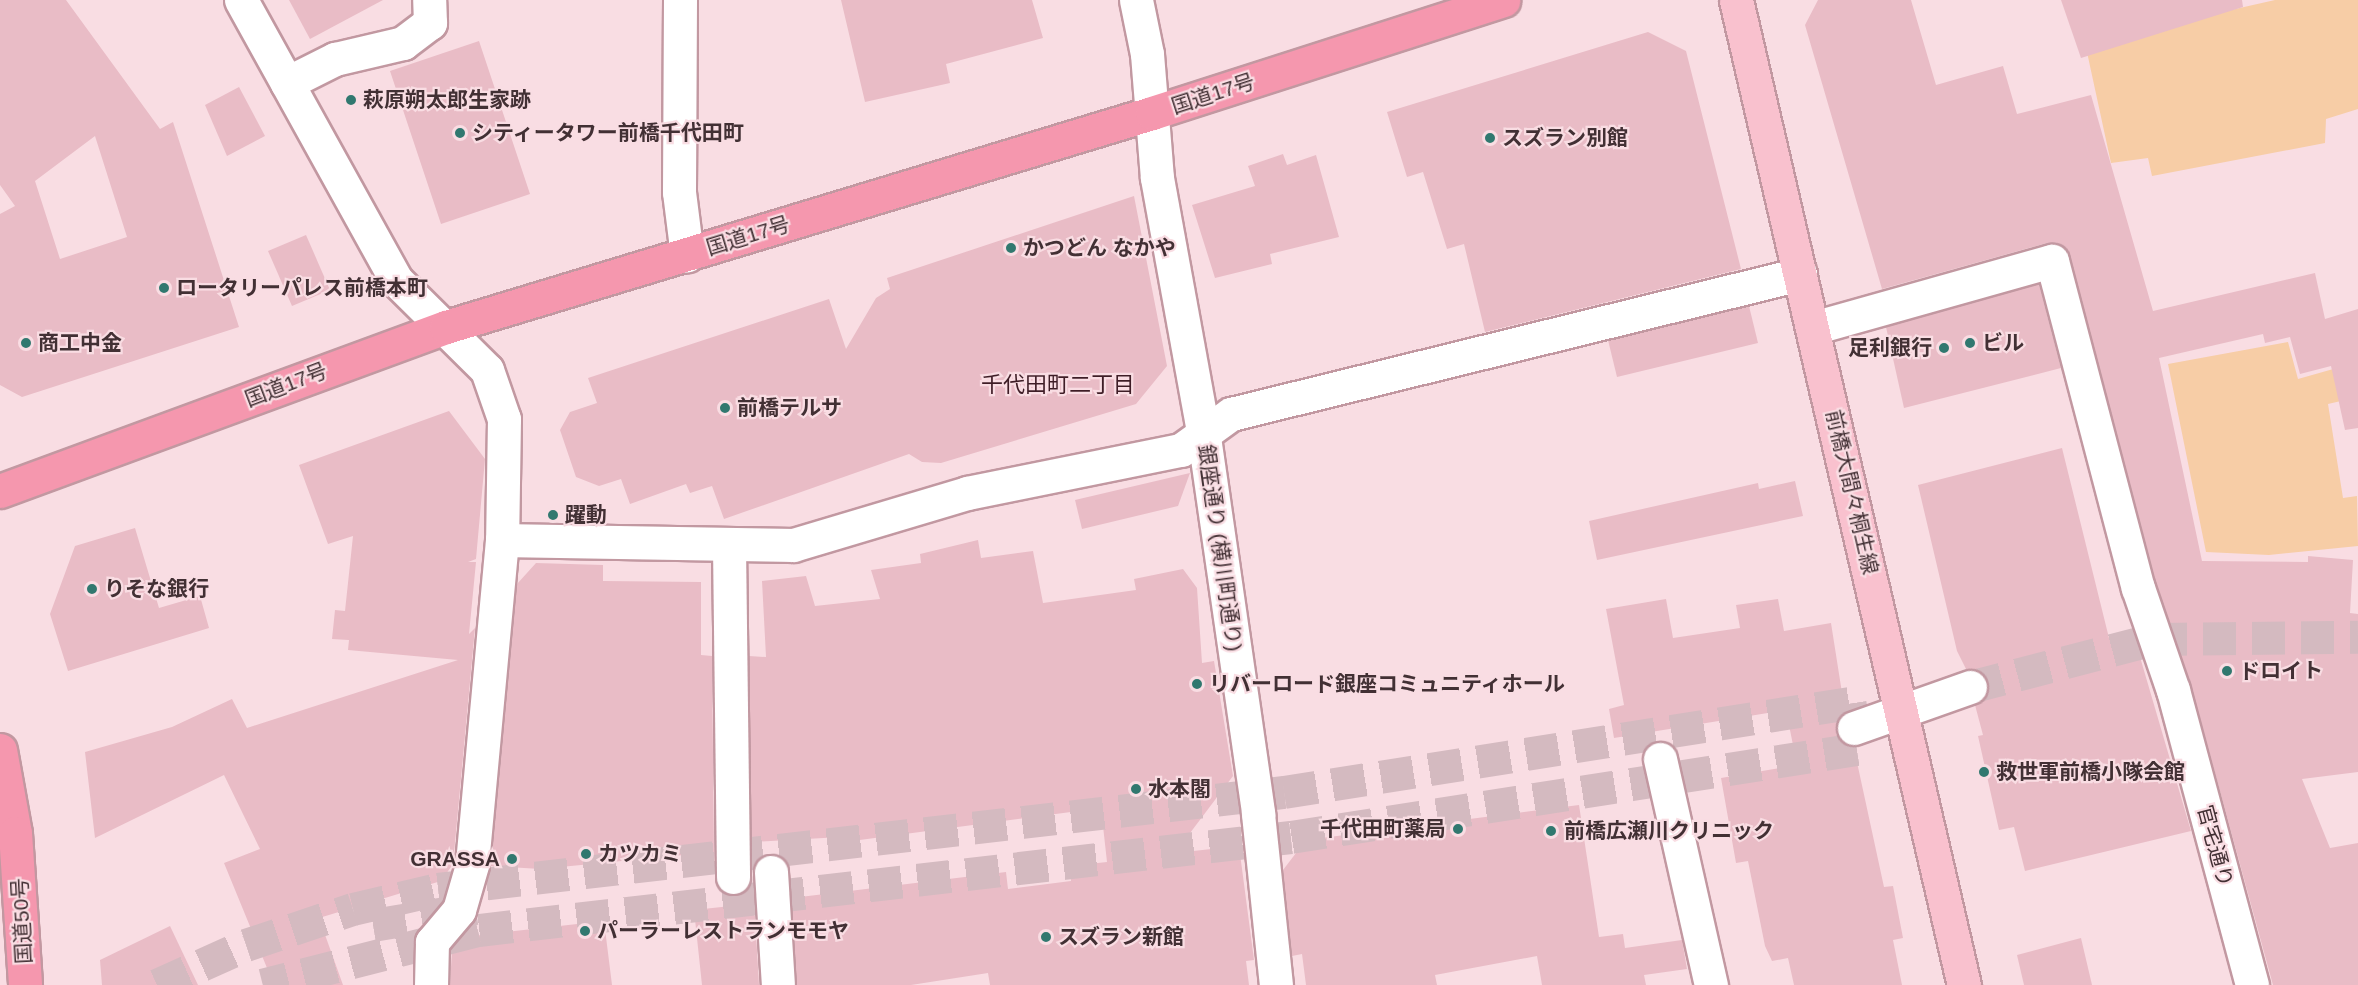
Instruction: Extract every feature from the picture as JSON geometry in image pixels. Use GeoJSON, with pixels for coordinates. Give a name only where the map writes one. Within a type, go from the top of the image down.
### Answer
{"type":"FeatureCollection","features":[{"type":"Feature","properties":{"kind":"highway","name":"国道17号"},"geometry":{"type":"LineString","coordinates":[[0,491],[446,327],[1152,113],[1503,0]]}},
{"type":"Feature","properties":{"kind":"highway","name":"国道50号"},"geometry":{"type":"LineString","coordinates":[[0,750],[15,833],[25,985]]}},
{"type":"Feature","properties":{"kind":"main road","name":"前橋大間々桐生線"},"geometry":{"type":"LineString","coordinates":[[1736,0],[1903,710],[1964,985]]}},
{"type":"Feature","properties":{"kind":"street"},"geometry":{"type":"LineString","coordinates":[[241,0],[406,296],[446,327],[487,370],[504,419],[502,540],[472,865],[459,910],[432,942],[431,985]]}},
{"type":"Feature","properties":{"kind":"street"},"geometry":{"type":"LineString","coordinates":[[287,82],[335,59],[403,44],[429,22],[429,0]]}},
{"type":"Feature","properties":{"kind":"street"},"geometry":{"type":"LineString","coordinates":[[680,0],[679,192],[687,255]]}},
{"type":"Feature","properties":{"kind":"street","name":"銀座通り (横川町通り)"},"geometry":{"type":"LineString","coordinates":[[1136,0],[1152,113],[1157,178],[1204,437],[1258,814],[1276,985]]}},
{"type":"Feature","properties":{"kind":"street","name":"官宅通り"},"geometry":{"type":"LineString","coordinates":[[1813,328],[2052,261],[2154,639],[2252,985]]}},
{"type":"Feature","properties":{"kind":"street"},"geometry":{"type":"LineString","coordinates":[[502,540],[793,545],[967,493],[1144,461],[1204,437],[1231,414],[1800,274]]}},
{"type":"Feature","properties":{"kind":"street"},"geometry":{"type":"LineString","coordinates":[[729,545],[733,877]]}},
{"type":"Feature","properties":{"kind":"street"},"geometry":{"type":"LineString","coordinates":[[1854,728],[1970,687]]}},
{"type":"Feature","properties":{"kind":"street"},"geometry":{"type":"LineString","coordinates":[[1660,759],[1711,985]]}},
{"type":"Feature","properties":{"kind":"street"},"geometry":{"type":"LineString","coordinates":[[771,872],[778,985]]}},
{"type":"Feature","properties":{"kind":"shaded area"},"geometry":{"type":"Polygon","coordinates":[[[2275,0],[2358,0],[2358,109],[2326,119],[2325,143],[2152,176],[2148,158],[2111,163],[2085,43],[2275,0]]]}},
{"type":"Feature","properties":{"kind":"shaded area"},"geometry":{"type":"Polygon","coordinates":[[[2288,342],[2298,379],[2358,362],[2358,397],[2328,404],[2343,498],[2357,496],[2358,546],[2269,555],[2206,552],[2168,364],[2288,342]]]}},
{"type":"Feature","properties":{"kind":"building"},"geometry":{"type":"Polygon","coordinates":[[[0,0],[66,0],[160,129],[173,122],[239,327],[22,397],[0,385],[0,214],[15,206],[0,185],[0,0]],[[95,136],[35,181],[60,259],[127,237],[95,136]]]}},
{"type":"Feature","properties":{"kind":"building"},"geometry":{"type":"Polygon","coordinates":[[[289,0],[383,0],[310,39],[289,0]]]}},
{"type":"Feature","properties":{"kind":"building"},"geometry":{"type":"Polygon","coordinates":[[[841,0],[1032,0],[1043,38],[946,64],[950,83],[865,102],[841,0]]]}},
{"type":"Feature","properties":{"kind":"building"},"geometry":{"type":"Polygon","coordinates":[[[1818,0],[1911,0],[1936,85],[2003,66],[2017,114],[2091,95],[2153,311],[2315,273],[2325,319],[2358,309],[2358,428],[2345,430],[2331,366],[2300,374],[2290,337],[2265,343],[2263,334],[2159,358],[2202,561],[2308,562],[2308,556],[2353,560],[2350,613],[2358,614],[2358,772],[2302,779],[2330,848],[2358,843],[2358,985],[2273,985],[2191,685],[2156,583],[2070,256],[2057,243],[2047,243],[1882,289],[1805,25],[1818,0]]]}},
{"type":"Feature","properties":{"kind":"building"},"geometry":{"type":"Polygon","coordinates":[[[2061,0],[2242,0],[2243,7],[2081,58],[2061,0]]]}},
{"type":"Feature","properties":{"kind":"building"},"geometry":{"type":"Polygon","coordinates":[[[1648,32],[1686,51],[1741,269],[1485,332],[1464,244],[1447,249],[1423,172],[1407,177],[1387,112],[1648,32]]]}},
{"type":"Feature","properties":{"kind":"building","name":"シティータワー前橋千代田町"},"geometry":{"type":"Polygon","coordinates":[[[479,41],[530,194],[441,224],[390,71],[479,41]]]}},
{"type":"Feature","properties":{"kind":"building"},"geometry":{"type":"Polygon","coordinates":[[[239,87],[265,136],[227,156],[205,105],[239,87]]]}},
{"type":"Feature","properties":{"kind":"building"},"geometry":{"type":"Polygon","coordinates":[[[1283,154],[1287,165],[1316,155],[1339,237],[1270,254],[1272,264],[1215,278],[1192,205],[1255,186],[1248,166],[1283,154]]]}},
{"type":"Feature","properties":{"kind":"building"},"geometry":{"type":"Polygon","coordinates":[[[1134,196],[1167,366],[1136,404],[941,463],[922,462],[909,454],[724,519],[712,486],[690,493],[686,484],[630,504],[621,479],[599,486],[576,477],[560,430],[570,412],[597,403],[588,378],[829,299],[846,349],[876,298],[890,289],[887,278],[1134,196]]]}},
{"type":"Feature","properties":{"kind":"building"},"geometry":{"type":"Polygon","coordinates":[[[306,235],[330,290],[292,306],[268,251],[306,235]]]}},
{"type":"Feature","properties":{"kind":"building","name":"ビル"},"geometry":{"type":"Polygon","coordinates":[[[2039,284],[2061,368],[1904,408],[1886,327],[2039,284]]]}},
{"type":"Feature","properties":{"kind":"building"},"geometry":{"type":"Polygon","coordinates":[[[1749,306],[1758,343],[1617,377],[1608,340],[1749,306]]]}},
{"type":"Feature","properties":{"kind":"building"},"geometry":{"type":"Polygon","coordinates":[[[449,411],[485,459],[476,559],[468,562],[476,562],[469,634],[475,628],[453,864],[441,881],[319,918],[343,985],[274,985],[224,863],[260,849],[224,775],[95,838],[85,752],[172,727],[232,699],[247,728],[458,660],[348,650],[349,640],[332,639],[335,610],[345,611],[353,536],[328,544],[299,465],[449,411]]]}},
{"type":"Feature","properties":{"kind":"building"},"geometry":{"type":"Polygon","coordinates":[[[2062,448],[2109,638],[2133,633],[2191,831],[2025,871],[2014,827],[1999,830],[1978,736],[1983,735],[1975,705],[1985,699],[1988,681],[1982,672],[1966,669],[1957,651],[1918,485],[2062,448]]]}},
{"type":"Feature","properties":{"kind":"building"},"geometry":{"type":"Polygon","coordinates":[[[1190,473],[1178,506],[1082,529],[1075,500],[1190,473]]]}},
{"type":"Feature","properties":{"kind":"building"},"geometry":{"type":"Polygon","coordinates":[[[1795,481],[1803,516],[1597,560],[1589,521],[1758,483],[1759,489],[1795,481]]]}},
{"type":"Feature","properties":{"kind":"building"},"geometry":{"type":"Polygon","coordinates":[[[135,528],[159,608],[200,596],[209,628],[68,671],[50,614],[75,546],[135,528]]]}},
{"type":"Feature","properties":{"kind":"building"},"geometry":{"type":"Polygon","coordinates":[[[978,540],[981,558],[1033,551],[1043,603],[1136,590],[1134,579],[1183,569],[1197,588],[1202,663],[1214,661],[1233,776],[1175,853],[1239,846],[1254,960],[1246,961],[1249,985],[990,985],[988,973],[911,985],[797,985],[792,909],[800,897],[1006,872],[1008,889],[1071,881],[1070,866],[1107,862],[1101,808],[837,843],[841,837],[751,842],[749,656],[766,657],[762,581],[806,576],[815,606],[880,599],[871,570],[921,563],[920,554],[978,540]]]}},
{"type":"Feature","properties":{"kind":"building"},"geometry":{"type":"Polygon","coordinates":[[[536,563],[603,565],[603,581],[701,582],[701,655],[712,656],[714,852],[540,869],[491,866],[517,584],[536,563]]]}},
{"type":"Feature","properties":{"kind":"building"},"geometry":{"type":"Polygon","coordinates":[[[1666,599],[1673,638],[1740,628],[1736,605],[1778,599],[1784,631],[1831,623],[1845,712],[1836,734],[1855,753],[1884,887],[1893,886],[1903,938],[1893,940],[1902,985],[1794,985],[1788,958],[1772,961],[1765,946],[1748,861],[1736,863],[1721,778],[1797,765],[1786,710],[1614,738],[1609,709],[1624,705],[1606,609],[1666,599]]]}},
{"type":"Feature","properties":{"kind":"building"},"geometry":{"type":"Polygon","coordinates":[[[1579,805],[1599,937],[1623,934],[1625,948],[1682,940],[1687,969],[1644,975],[1646,985],[1542,985],[1537,956],[1435,975],[1437,985],[1306,985],[1302,954],[1292,956],[1283,870],[1306,840],[1579,805]]]}},
{"type":"Feature","properties":{"kind":"building"},"geometry":{"type":"Polygon","coordinates":[[[740,905],[755,916],[759,985],[702,985],[694,910],[740,905]]]}},
{"type":"Feature","properties":{"kind":"building"},"geometry":{"type":"Polygon","coordinates":[[[604,921],[612,985],[450,985],[452,950],[459,943],[480,935],[604,921]]]}},
{"type":"Feature","properties":{"kind":"building"},"geometry":{"type":"Polygon","coordinates":[[[170,926],[198,985],[102,985],[100,960],[170,926]]]}},
{"type":"Feature","properties":{"kind":"building"},"geometry":{"type":"Polygon","coordinates":[[[2081,938],[2092,985],[2024,985],[2017,955],[2081,938]]]}},
{"type":"Feature","properties":{"kind":"tunnel"},"geometry":{"type":"LineString","coordinates":[[1970,687],[2154,639],[2358,637]]}},
{"type":"Feature","properties":{"kind":"tunnel"},"geometry":{"type":"LineString","coordinates":[[157,985],[246,945],[353,909],[438,889],[1284,792],[1850,703],[1857,749],[1291,837],[478,930],[263,985]]}},
{"type":"Feature","properties":{"kind":"tunnel"},"geometry":{"type":"LineString","coordinates":[[373,925],[476,908]]}},
{"type":"Feature","properties":{"kind":"place","name":"萩原朔太郎生家跡"},"geometry":{"type":"Point","coordinates":[351,100]}},
{"type":"Feature","properties":{"kind":"place","name":"シティータワー前橋千代田町"},"geometry":{"type":"Point","coordinates":[460,133]}},
{"type":"Feature","properties":{"kind":"place","name":"スズラン別館"},"geometry":{"type":"Point","coordinates":[1490,138]}},
{"type":"Feature","properties":{"kind":"place","name":"かつどん なかや"},"geometry":{"type":"Point","coordinates":[1011,248]}},
{"type":"Feature","properties":{"kind":"place","name":"ロータリーパレス前橋本町"},"geometry":{"type":"Point","coordinates":[164,288]}},
{"type":"Feature","properties":{"kind":"place","name":"商工中金"},"geometry":{"type":"Point","coordinates":[26,343]}},
{"type":"Feature","properties":{"kind":"place","name":"ビル"},"geometry":{"type":"Point","coordinates":[1970,343]}},
{"type":"Feature","properties":{"kind":"place","name":"足利銀行"},"geometry":{"type":"Point","coordinates":[1944,348]}},
{"type":"Feature","properties":{"kind":"place","name":"前橋テルサ"},"geometry":{"type":"Point","coordinates":[725,408]}},
{"type":"Feature","properties":{"kind":"place","name":"躍動"},"geometry":{"type":"Point","coordinates":[553,515]}},
{"type":"Feature","properties":{"kind":"place","name":"りそな銀行"},"geometry":{"type":"Point","coordinates":[92,589]}},
{"type":"Feature","properties":{"kind":"place","name":"ドロイト"},"geometry":{"type":"Point","coordinates":[2227,671]}},
{"type":"Feature","properties":{"kind":"place","name":"リバーロード銀座コミュニティホール"},"geometry":{"type":"Point","coordinates":[1197,684]}},
{"type":"Feature","properties":{"kind":"place","name":"救世軍前橋小隊会館"},"geometry":{"type":"Point","coordinates":[1984,772]}},
{"type":"Feature","properties":{"kind":"place","name":"水本閣"},"geometry":{"type":"Point","coordinates":[1136,789]}},
{"type":"Feature","properties":{"kind":"place","name":"千代田町薬局"},"geometry":{"type":"Point","coordinates":[1458,829]}},
{"type":"Feature","properties":{"kind":"place","name":"前橋広瀬川クリニック"},"geometry":{"type":"Point","coordinates":[1551,831]}},
{"type":"Feature","properties":{"kind":"place","name":"カツカミ"},"geometry":{"type":"Point","coordinates":[586,854]}},
{"type":"Feature","properties":{"kind":"place","name":"GRASSA"},"geometry":{"type":"Point","coordinates":[512,859]}},
{"type":"Feature","properties":{"kind":"place","name":"パーラーレストランモモヤ"},"geometry":{"type":"Point","coordinates":[585,931]}},
{"type":"Feature","properties":{"kind":"place","name":"スズラン新館"},"geometry":{"type":"Point","coordinates":[1046,937]}},
{"type":"Feature","properties":{"kind":"district","name":"千代田町二丁目"},"geometry":{"type":"Point","coordinates":[1058,385]}}]}
